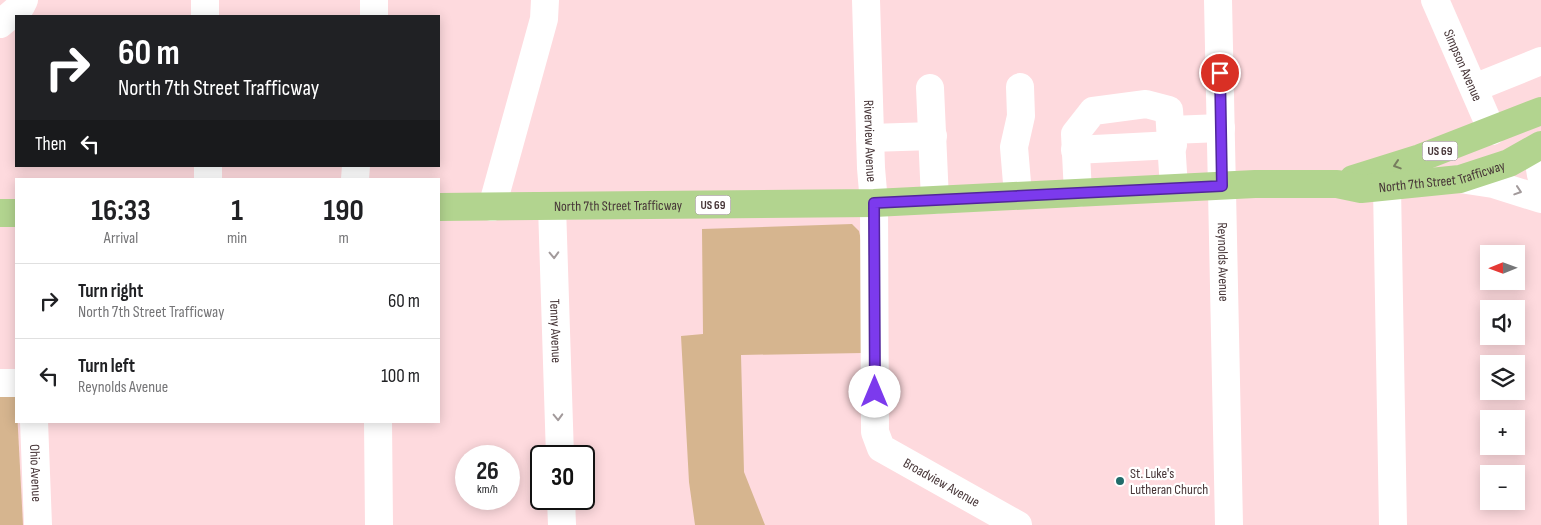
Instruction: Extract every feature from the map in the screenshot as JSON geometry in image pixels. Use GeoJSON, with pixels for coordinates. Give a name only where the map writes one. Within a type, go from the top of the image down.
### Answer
{"type":"FeatureCollection","features":[{"type":"Feature","properties":{"kind":"main road","name":"North 7th Street Trafficway"},"geometry":{"type":"LineString","coordinates":[[1337,184],[1420,158],[1541,111]]}},
{"type":"Feature","properties":{"kind":"main road","name":"North 7th Street Trafficway"},"geometry":{"type":"LineString","coordinates":[[440,207],[874,203],[1222,186],[1337,184],[1361,189],[1460,179],[1509,163],[1541,144]]}},
{"type":"Feature","properties":{"kind":"main road"},"geometry":{"type":"LineString","coordinates":[[0,213],[15,213]]}},
{"type":"Feature","properties":{"kind":"street"},"geometry":{"type":"LineString","coordinates":[[0,24],[21,6],[24,0]]}},
{"type":"Feature","properties":{"kind":"street"},"geometry":{"type":"LineString","coordinates":[[205,0],[205,15]]}},
{"type":"Feature","properties":{"kind":"street"},"geometry":{"type":"LineString","coordinates":[[374,0],[374,15]]}},
{"type":"Feature","properties":{"kind":"street"},"geometry":{"type":"LineString","coordinates":[[492,207],[544,19],[545,0]]}},
{"type":"Feature","properties":{"kind":"street","name":"Riverview Avenue"},"geometry":{"type":"LineString","coordinates":[[866,0],[874,203],[875,432]]}},
{"type":"Feature","properties":{"kind":"street","name":"Reynolds Avenue"},"geometry":{"type":"LineString","coordinates":[[1218,0],[1228,525]]}},
{"type":"Feature","properties":{"kind":"street","name":"Simpson Avenue"},"geometry":{"type":"LineString","coordinates":[[1435,0],[1492,131]]}},
{"type":"Feature","properties":{"kind":"street"},"geometry":{"type":"LineString","coordinates":[[1474,88],[1541,61]]}},
{"type":"Feature","properties":{"kind":"street"},"geometry":{"type":"LineString","coordinates":[[930,88],[935,200]]}},
{"type":"Feature","properties":{"kind":"street"},"geometry":{"type":"LineString","coordinates":[[1018,195],[1014,147],[1020,116],[1020,88]]}},
{"type":"Feature","properties":{"kind":"street"},"geometry":{"type":"LineString","coordinates":[[1078,193],[1074,134],[1093,111],[1146,104],[1169,110],[1174,188]]}},
{"type":"Feature","properties":{"kind":"street"},"geometry":{"type":"LineString","coordinates":[[1075,150],[1172,137],[1220,128]]}},
{"type":"Feature","properties":{"kind":"street"},"geometry":{"type":"LineString","coordinates":[[870,138],[932,136]]}},
{"type":"Feature","properties":{"kind":"street"},"geometry":{"type":"LineString","coordinates":[[1541,150],[1539,163],[1541,175]]}},
{"type":"Feature","properties":{"kind":"street"},"geometry":{"type":"LineString","coordinates":[[1460,179],[1493,184],[1541,199]]}},
{"type":"Feature","properties":{"kind":"street"},"geometry":{"type":"LineString","coordinates":[[1387,187],[1393,525]]}},
{"type":"Feature","properties":{"kind":"street","name":"Tenny Avenue"},"geometry":{"type":"LineString","coordinates":[[552,206],[560,445]]}},
{"type":"Feature","properties":{"kind":"street"},"geometry":{"type":"LineString","coordinates":[[0,383],[15,383]]}},
{"type":"Feature","properties":{"kind":"street","name":"Ohio Avenue"},"geometry":{"type":"LineString","coordinates":[[34,423],[38,525]]}},
{"type":"Feature","properties":{"kind":"street"},"geometry":{"type":"LineString","coordinates":[[378,423],[379,525]]}},
{"type":"Feature","properties":{"kind":"street","name":"Broadview Avenue"},"geometry":{"type":"LineString","coordinates":[[875,432],[881,448],[1018,525]]}},
{"type":"Feature","properties":{"kind":"street"},"geometry":{"type":"LineString","coordinates":[[561,510],[562,525]]}},
{"type":"Feature","properties":{"kind":"shaded area"},"geometry":{"type":"Polygon","coordinates":[[[852,224],[859,231],[862,245],[863,353],[741,355],[744,472],[765,525],[695,525],[689,482],[681,336],[703,334],[702,229],[852,224]]]}},
{"type":"Feature","properties":{"kind":"shaded area"},"geometry":{"type":"Polygon","coordinates":[[[0,391],[15,391],[15,423],[18,423],[23,525],[0,525],[0,391]]]}},
{"type":"Feature","properties":{"kind":"place","name":"St. Luke's Lutheran Church"},"geometry":{"type":"Point","coordinates":[1120,481]}},
{"type":"Feature","properties":{"kind":"route"},"geometry":{"type":"LineString","coordinates":[[875,392],[874,203],[1222,186],[1220,73]]}}]}
